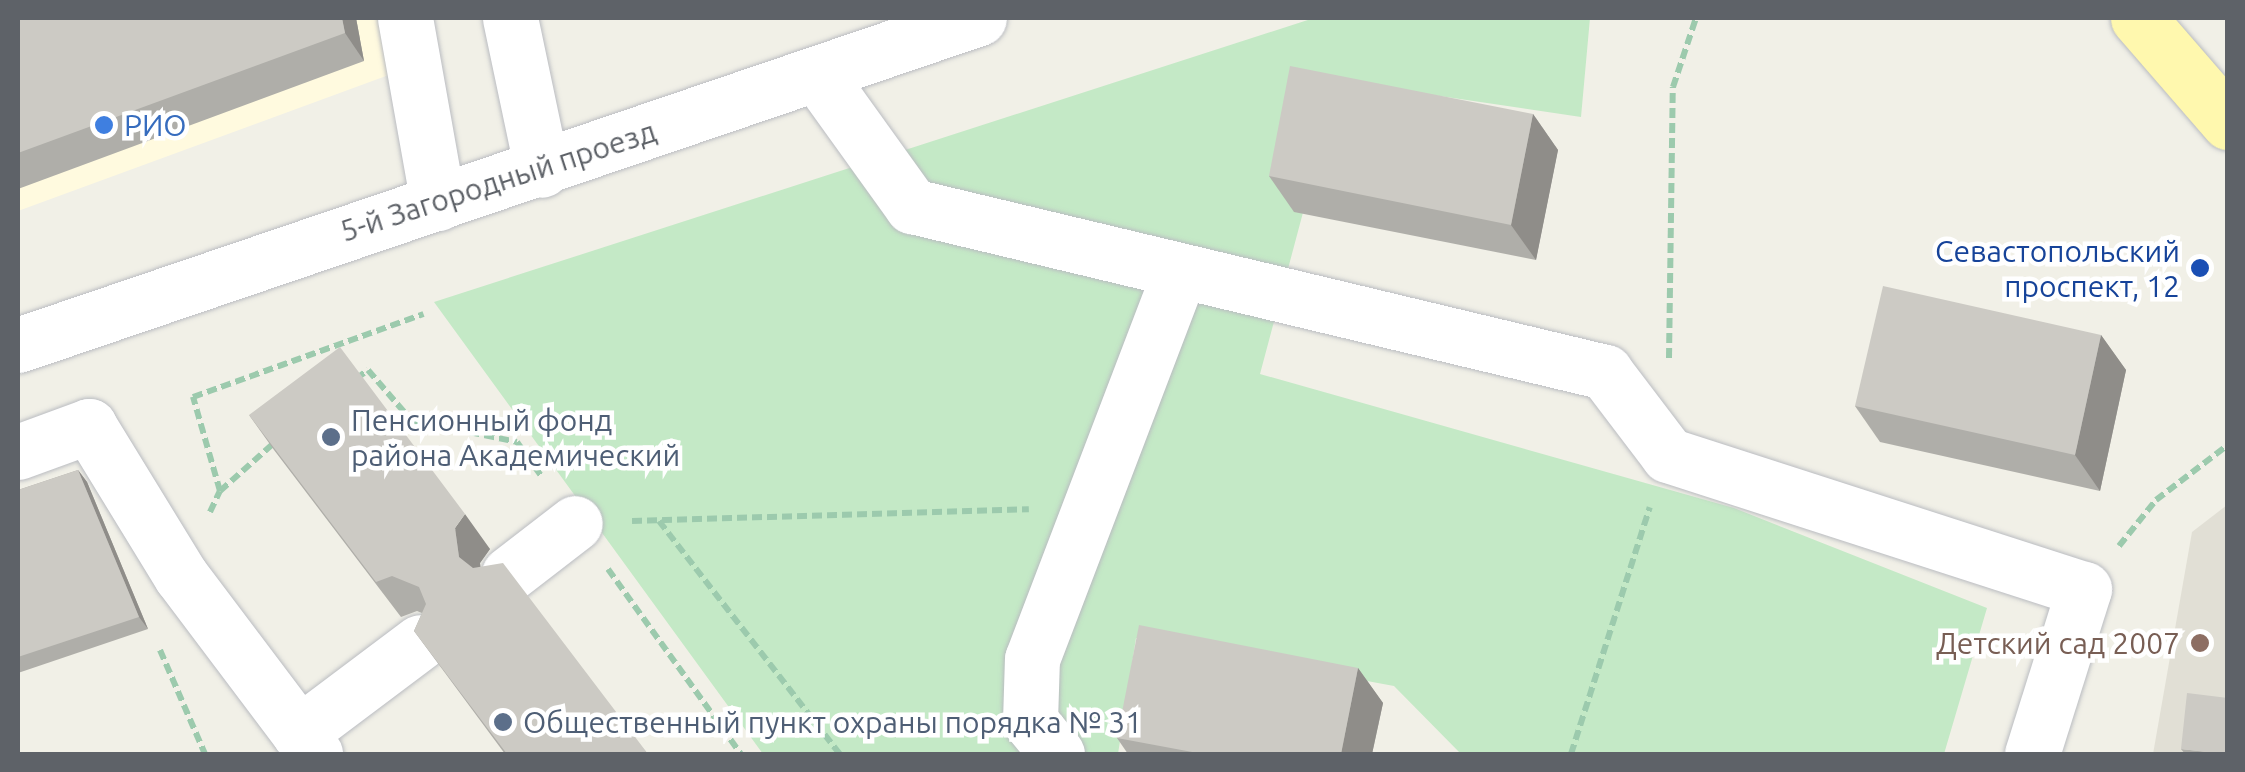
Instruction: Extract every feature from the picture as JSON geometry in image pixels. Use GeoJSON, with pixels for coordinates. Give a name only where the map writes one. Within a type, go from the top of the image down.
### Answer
{"type":"FeatureCollection","features":[{"type":"Feature","properties":{"kind":"main road"},"geometry":{"type":"LineString","coordinates":[[2138,18],[2228,122]]}},
{"type":"Feature","properties":{"kind":"street"},"geometry":{"type":"LineString","coordinates":[[405,18],[438,203]]}},
{"type":"Feature","properties":{"kind":"street"},"geometry":{"type":"LineString","coordinates":[[510,18],[542,170]]}},
{"type":"Feature","properties":{"kind":"street","name":"5-й Загородный проезд"},"geometry":{"type":"LineString","coordinates":[[18,346],[979,18]]}},
{"type":"Feature","properties":{"kind":"street"},"geometry":{"type":"LineString","coordinates":[[818,74],[912,206],[1606,372],[1668,455],[2084,589],[2032,754]]}},
{"type":"Feature","properties":{"kind":"street"},"geometry":{"type":"LineString","coordinates":[[1057,754],[1030,721],[1032,659],[1180,271]]}},
{"type":"Feature","properties":{"kind":"street"},"geometry":{"type":"LineString","coordinates":[[18,452],[90,426],[181,576],[307,744],[420,642]]}},
{"type":"Feature","properties":{"kind":"street"},"geometry":{"type":"LineString","coordinates":[[509,574],[576,523]]}},
{"type":"Feature","properties":{"kind":"path"},"geometry":{"type":"LineString","coordinates":[[1571,754],[1668,455],[1673,87],[1696,18]]}},
{"type":"Feature","properties":{"kind":"path"},"geometry":{"type":"LineString","coordinates":[[290,430],[220,491],[193,396],[424,314]]}},
{"type":"Feature","properties":{"kind":"path"},"geometry":{"type":"LineString","coordinates":[[337,394],[368,370],[411,420],[517,442],[741,754]]}},
{"type":"Feature","properties":{"kind":"path"},"geometry":{"type":"LineString","coordinates":[[2156,500],[2228,445]]}},
{"type":"Feature","properties":{"kind":"path"},"geometry":{"type":"LineString","coordinates":[[576,523],[1090,507]]}},
{"type":"Feature","properties":{"kind":"path"},"geometry":{"type":"LineString","coordinates":[[658,520],[840,754]]}},
{"type":"Feature","properties":{"kind":"path"},"geometry":{"type":"LineString","coordinates":[[160,650],[205,754]]}},
{"type":"Feature","properties":{"kind":"shaded area","name":"РИО"},"geometry":{"type":"Polygon","coordinates":[[[18,18],[428,18],[435,58],[18,211],[18,18]]]}},
{"type":"Feature","properties":{"kind":"shaded area","name":"Детский сад 2007"},"geometry":{"type":"Polygon","coordinates":[[[2227,505],[2227,754],[2153,754],[2192,532],[2227,505]]]}},
{"type":"Feature","properties":{"kind":"green space"},"geometry":{"type":"Polygon","coordinates":[[[1314,18],[1590,18],[1581,117],[1338,81],[1260,374],[1734,508],[1987,608],[1944,754],[1461,754],[1394,686],[1136,638],[1118,754],[763,754],[434,302],[1314,18]]]}},
{"type":"Feature","properties":{"kind":"building","name":"РИО"},"geometry":{"type":"Polygon","coordinates":[[[18,18],[342,18],[345,33],[18,153],[18,18]]]}},
{"type":"Feature","properties":{"kind":"building"},"geometry":{"type":"Polygon","coordinates":[[[1290,66],[1533,114],[1511,225],[1269,176],[1290,66]]]}},
{"type":"Feature","properties":{"kind":"building"},"geometry":{"type":"Polygon","coordinates":[[[1883,286],[2101,335],[2075,455],[1855,406],[1883,286]]]}},
{"type":"Feature","properties":{"kind":"building"},"geometry":{"type":"Polygon","coordinates":[[[340,347],[465,514],[455,528],[459,557],[473,568],[503,563],[648,754],[507,754],[414,631],[426,604],[419,587],[392,576],[376,582],[249,415],[340,347]]]}},
{"type":"Feature","properties":{"kind":"building"},"geometry":{"type":"Polygon","coordinates":[[[78,470],[139,617],[18,657],[18,490],[78,470]]]}},
{"type":"Feature","properties":{"kind":"building"},"geometry":{"type":"Polygon","coordinates":[[[1139,625],[1358,668],[1341,754],[1203,754],[1117,738],[1139,625]]]}},
{"type":"Feature","properties":{"kind":"building"},"geometry":{"type":"Polygon","coordinates":[[[2187,693],[2228,698],[2228,754],[2181,749],[2187,693]]]}},
{"type":"Feature","properties":{"kind":"place","name":"РИО"},"geometry":{"type":"Point","coordinates":[104,125]}},
{"type":"Feature","properties":{"kind":"place","name":"Севастопольский проспект, 12"},"geometry":{"type":"Point","coordinates":[2200,268]}},
{"type":"Feature","properties":{"kind":"place","name":"Пенсионный фонд района Академический"},"geometry":{"type":"Point","coordinates":[331,437]}},
{"type":"Feature","properties":{"kind":"place","name":"Детский сад 2007"},"geometry":{"type":"Point","coordinates":[2200,643]}},
{"type":"Feature","properties":{"kind":"place","name":"Общественный пункт охраны порядка № 31"},"geometry":{"type":"Point","coordinates":[503,722]}}]}
